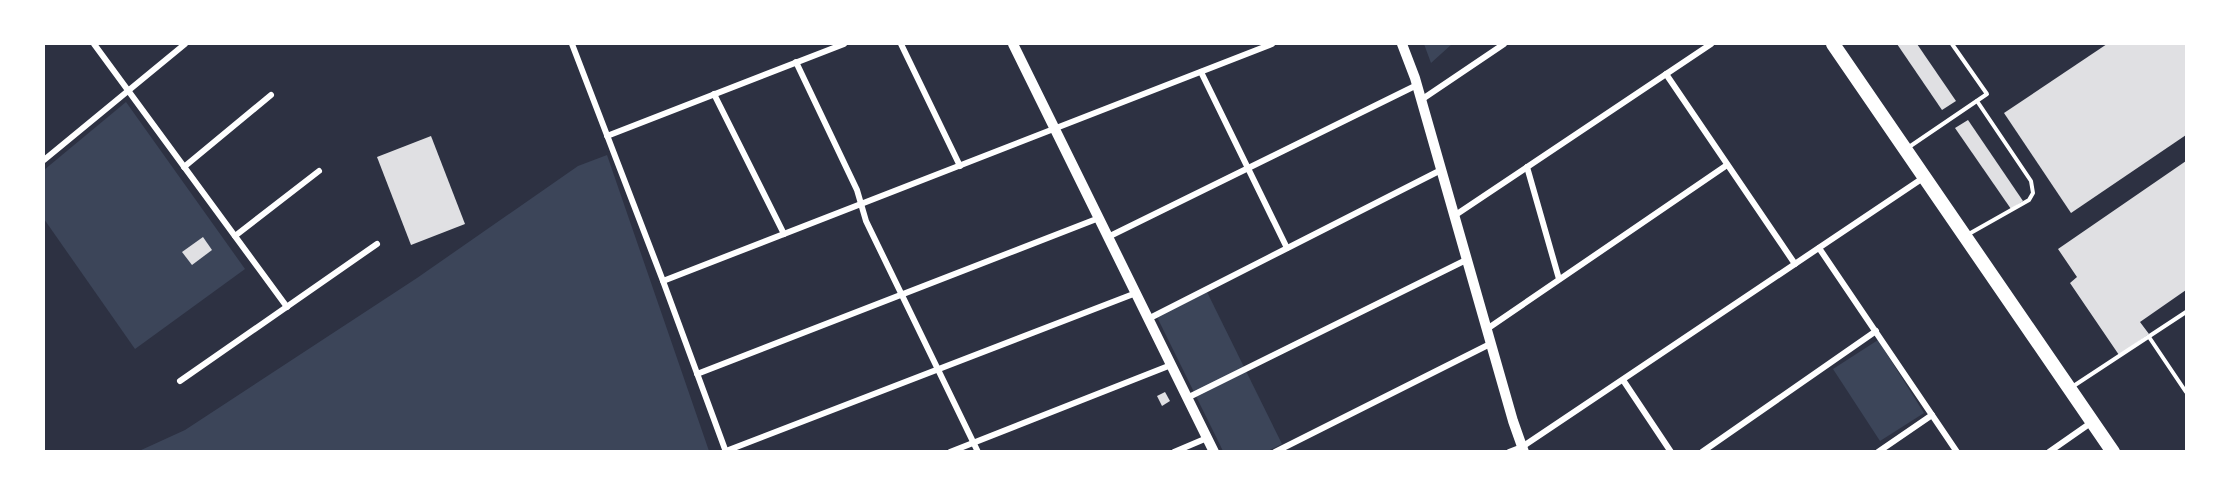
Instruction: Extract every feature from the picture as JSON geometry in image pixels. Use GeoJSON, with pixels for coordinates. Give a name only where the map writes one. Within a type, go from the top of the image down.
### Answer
{"type":"FeatureCollection","features":[{"type":"Feature","properties":{"kind":"main road"},"geometry":{"type":"LineString","coordinates":[[1833,44],[2113,452]]}},
{"type":"Feature","properties":{"kind":"street"},"geometry":{"type":"LineString","coordinates":[[94,44],[287,307]]}},
{"type":"Feature","properties":{"kind":"street"},"geometry":{"type":"LineString","coordinates":[[44,160],[185,44]]}},
{"type":"Feature","properties":{"kind":"street"},"geometry":{"type":"LineString","coordinates":[[572,44],[726,451],[1136,293]]}},
{"type":"Feature","properties":{"kind":"street"},"geometry":{"type":"LineString","coordinates":[[608,136],[844,44]]}},
{"type":"Feature","properties":{"kind":"street"},"geometry":{"type":"LineString","coordinates":[[902,44],[960,166]]}},
{"type":"Feature","properties":{"kind":"street"},"geometry":{"type":"LineString","coordinates":[[1012,44],[1214,452]]}},
{"type":"Feature","properties":{"kind":"street"},"geometry":{"type":"LineString","coordinates":[[663,280],[1272,44]]}},
{"type":"Feature","properties":{"kind":"street"},"geometry":{"type":"LineString","coordinates":[[1402,44],[1417,85],[1490,344],[1523,449]]}},
{"type":"Feature","properties":{"kind":"street"},"geometry":{"type":"LineString","coordinates":[[1421,100],[1504,44]]}},
{"type":"Feature","properties":{"kind":"street"},"geometry":{"type":"LineString","coordinates":[[1454,216],[1711,44]]}},
{"type":"Feature","properties":{"kind":"street"},"geometry":{"type":"LineString","coordinates":[[796,62],[857,190],[866,221],[978,452]]}},
{"type":"Feature","properties":{"kind":"street"},"geometry":{"type":"LineString","coordinates":[[1201,72],[1287,248]]}},
{"type":"Feature","properties":{"kind":"street"},"geometry":{"type":"LineString","coordinates":[[1666,74],[1795,264]]}},
{"type":"Feature","properties":{"kind":"street"},"geometry":{"type":"LineString","coordinates":[[1108,237],[1417,85]]}},
{"type":"Feature","properties":{"kind":"street"},"geometry":{"type":"LineString","coordinates":[[184,167],[271,94]]}},
{"type":"Feature","properties":{"kind":"street"},"geometry":{"type":"LineString","coordinates":[[714,94],[784,234]]}},
{"type":"Feature","properties":{"kind":"street"},"geometry":{"type":"LineString","coordinates":[[1486,330],[1728,165]]}},
{"type":"Feature","properties":{"kind":"street"},"geometry":{"type":"LineString","coordinates":[[1527,167],[1560,279]]}},
{"type":"Feature","properties":{"kind":"street"},"geometry":{"type":"LineString","coordinates":[[1148,319],[1441,170]]}},
{"type":"Feature","properties":{"kind":"street"},"geometry":{"type":"LineString","coordinates":[[235,236],[319,171]]}},
{"type":"Feature","properties":{"kind":"street"},"geometry":{"type":"LineString","coordinates":[[1509,452],[1523,449],[1924,177]]}},
{"type":"Feature","properties":{"kind":"street"},"geometry":{"type":"LineString","coordinates":[[698,374],[1099,218]]}},
{"type":"Feature","properties":{"kind":"street"},"geometry":{"type":"LineString","coordinates":[[180,381],[377,244]]}},
{"type":"Feature","properties":{"kind":"street"},"geometry":{"type":"LineString","coordinates":[[1819,248],[1957,452]]}},
{"type":"Feature","properties":{"kind":"street"},"geometry":{"type":"LineString","coordinates":[[1187,398],[1466,260]]}},
{"type":"Feature","properties":{"kind":"street"},"geometry":{"type":"LineString","coordinates":[[1701,452],[1876,331]]}},
{"type":"Feature","properties":{"kind":"street"},"geometry":{"type":"LineString","coordinates":[[1275,452],[1490,344]]}},
{"type":"Feature","properties":{"kind":"street"},"geometry":{"type":"LineString","coordinates":[[950,452],[1171,366]]}},
{"type":"Feature","properties":{"kind":"street"},"geometry":{"type":"LineString","coordinates":[[1623,380],[1671,452]]}},
{"type":"Feature","properties":{"kind":"street"},"geometry":{"type":"LineString","coordinates":[[1878,452],[1932,415]]}},
{"type":"Feature","properties":{"kind":"street"},"geometry":{"type":"LineString","coordinates":[[2049,452],[2092,422]]}},
{"type":"Feature","properties":{"kind":"street"},"geometry":{"type":"LineString","coordinates":[[1174,452],[1207,438]]}},
{"type":"Feature","properties":{"kind":"lane"},"geometry":{"type":"LineString","coordinates":[[1906,149],[1987,94],[1952,44]]}},
{"type":"Feature","properties":{"kind":"lane"},"geometry":{"type":"LineString","coordinates":[[1965,236],[2029,200],[2033,189],[2031,181],[1977,101]]}},
{"type":"Feature","properties":{"kind":"lane"},"geometry":{"type":"LineString","coordinates":[[2071,388],[2187,312]]}},
{"type":"Feature","properties":{"kind":"lane"},"geometry":{"type":"LineString","coordinates":[[2150,337],[2187,392]]}},
{"type":"Feature","properties":{"kind":"shaded area"},"geometry":{"type":"Polygon","coordinates":[[[1424,44],[1452,44],[1431,63],[1424,44]]]}},
{"type":"Feature","properties":{"kind":"shaded area"},"geometry":{"type":"Polygon","coordinates":[[[126,102],[245,269],[135,349],[44,219],[44,170],[126,102]]]}},
{"type":"Feature","properties":{"kind":"shaded area"},"geometry":{"type":"Polygon","coordinates":[[[607,155],[709,451],[139,451],[185,430],[417,278],[578,166],[607,155]]]}},
{"type":"Feature","properties":{"kind":"shaded area"},"geometry":{"type":"Polygon","coordinates":[[[1207,292],[1282,444],[1268,451],[1223,451],[1157,317],[1207,292]]]}},
{"type":"Feature","properties":{"kind":"shaded area"},"geometry":{"type":"Polygon","coordinates":[[[1878,340],[1924,413],[1880,441],[1833,369],[1878,340]]]}},
{"type":"Feature","properties":{"kind":"building"},"geometry":{"type":"Polygon","coordinates":[[[1897,44],[1917,44],[1956,101],[1942,110],[1897,44]]]}},
{"type":"Feature","properties":{"kind":"building"},"geometry":{"type":"Polygon","coordinates":[[[2107,44],[2186,44],[2186,135],[2071,213],[2004,113],[2107,44]]]}},
{"type":"Feature","properties":{"kind":"building"},"geometry":{"type":"Polygon","coordinates":[[[1968,120],[2023,201],[2011,209],[1955,128],[1968,120]]]}},
{"type":"Feature","properties":{"kind":"building"},"geometry":{"type":"Polygon","coordinates":[[[431,136],[465,224],[411,245],[377,157],[431,136]]]}},
{"type":"Feature","properties":{"kind":"building"},"geometry":{"type":"Polygon","coordinates":[[[2186,161],[2186,290],[2140,322],[2149,334],[2119,355],[2070,283],[2077,277],[2058,249],[2186,161]]]}},
{"type":"Feature","properties":{"kind":"building"},"geometry":{"type":"Polygon","coordinates":[[[203,237],[212,250],[192,265],[182,252],[203,237]]]}},
{"type":"Feature","properties":{"kind":"building"},"geometry":{"type":"Polygon","coordinates":[[[1165,392],[1170,401],[1162,406],[1157,396],[1165,392]]]}}]}
